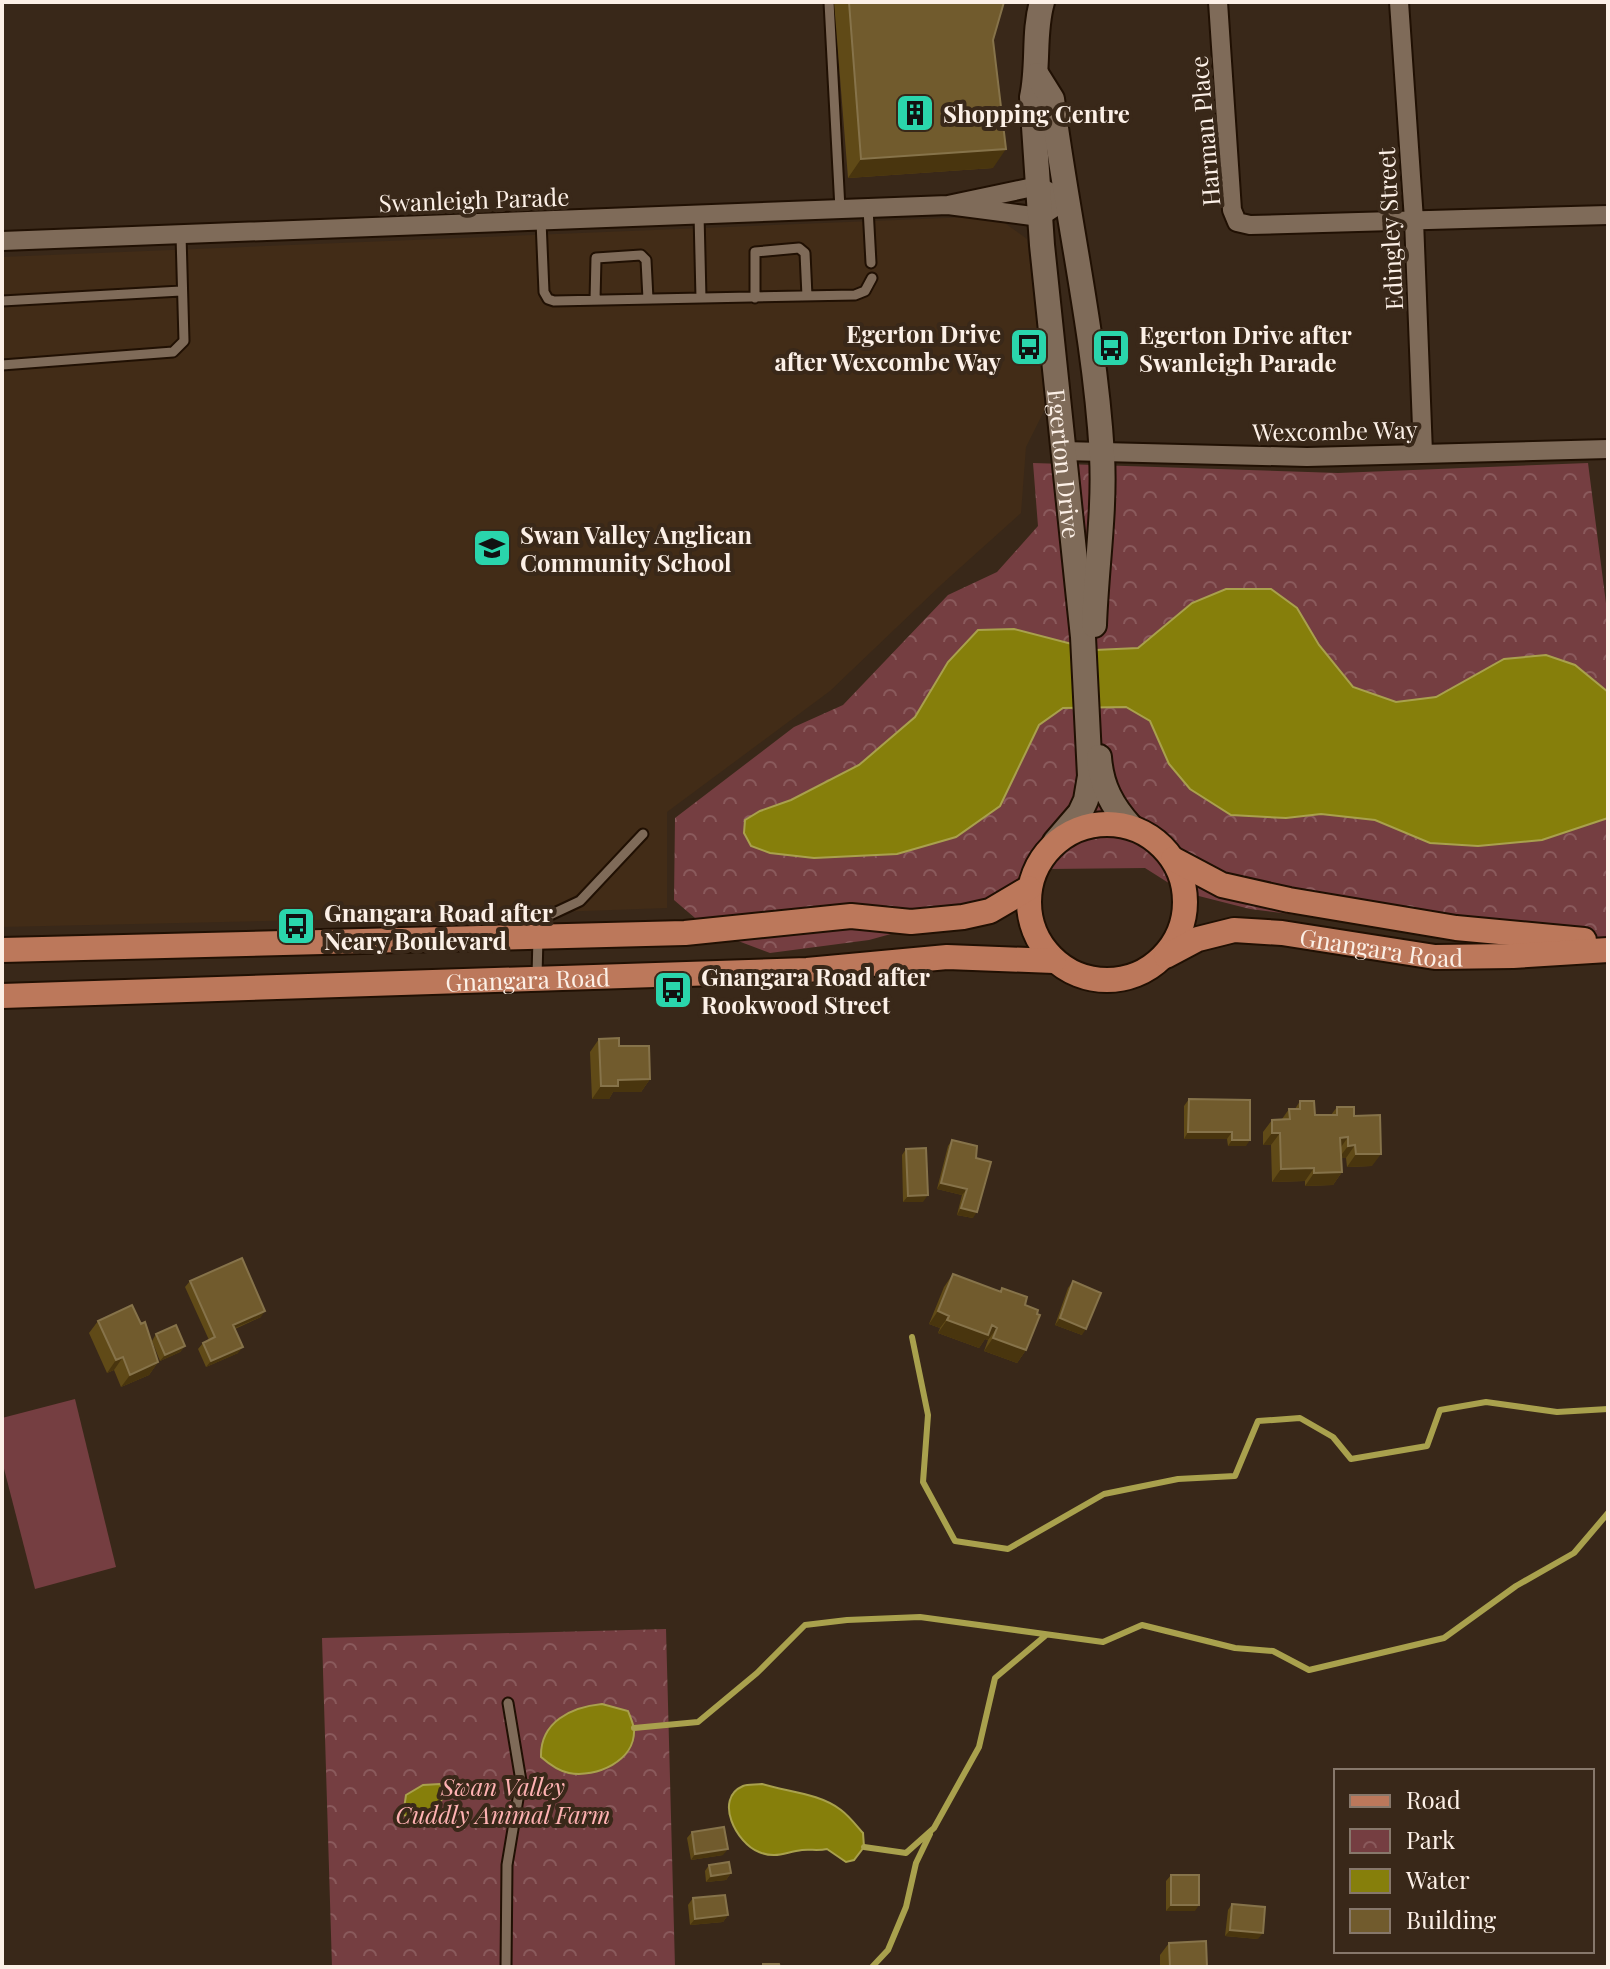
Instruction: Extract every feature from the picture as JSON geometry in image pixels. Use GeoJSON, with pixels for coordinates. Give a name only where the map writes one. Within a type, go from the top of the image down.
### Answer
{"type":"FeatureCollection","features":[{"type":"Feature","properties":{"kind":"main road"},"geometry":{"type":"LineString","coordinates":[[1105,823],[1131,827],[1155,839],[1173,859],[1184,884],[1186,911],[1178,937],[1162,959],[1143,972],[1121,980],[1097,980],[1074,974],[1054,961],[1038,940],[1029,915],[1029,888],[1038,863],[1055,842],[1078,828],[1105,823]]}},
{"type":"Feature","properties":{"kind":"main road","name":"Gnangara Road"},"geometry":{"type":"LineString","coordinates":[[1173,859],[1222,885],[1289,900],[1456,928],[1608,942]]}},
{"type":"Feature","properties":{"kind":"main road","name":"Gnangara Road"},"geometry":{"type":"LineString","coordinates":[[2,950],[682,933],[851,916],[911,922],[990,911],[1012,901],[1029,888]]}},
{"type":"Feature","properties":{"kind":"main road","name":"Gnangara Road"},"geometry":{"type":"LineString","coordinates":[[1162,959],[1198,939],[1234,930],[1282,933],[1435,957],[1608,950]]}},
{"type":"Feature","properties":{"kind":"main road","name":"Gnangara Road"},"geometry":{"type":"LineString","coordinates":[[2,996],[807,970],[947,957],[1054,961]]}},
{"type":"Feature","properties":{"kind":"street","name":"Egerton Drive"},"geometry":{"type":"LineString","coordinates":[[1042,2],[1036,22],[1037,75],[1032,97],[1040,217],[1063,451],[1088,638],[1092,724],[1086,800],[1080,813],[1055,842]]}},
{"type":"Feature","properties":{"kind":"street","name":"Harman Place"},"geometry":{"type":"LineString","coordinates":[[1218,2],[1232,210],[1237,222],[1250,225],[1414,220]]}},
{"type":"Feature","properties":{"kind":"street","name":"Edingley Street"},"geometry":{"type":"LineString","coordinates":[[1399,2],[1414,220],[1423,453]]}},
{"type":"Feature","properties":{"kind":"street","name":"Egerton Drive"},"geometry":{"type":"LineString","coordinates":[[1037,75],[1052,99],[1088,335],[1102,452],[1103,503],[1088,638]]}},
{"type":"Feature","properties":{"kind":"street","name":"Swanleigh Parade"},"geometry":{"type":"LineString","coordinates":[[948,205],[1038,186]]}},
{"type":"Feature","properties":{"kind":"street"},"geometry":{"type":"LineString","coordinates":[[1038,186],[1066,200]]}},
{"type":"Feature","properties":{"kind":"street"},"geometry":{"type":"LineString","coordinates":[[1040,217],[1066,200]]}},
{"type":"Feature","properties":{"kind":"street","name":"Swanleigh Parade"},"geometry":{"type":"LineString","coordinates":[[2,241],[948,205],[1040,217]]}},
{"type":"Feature","properties":{"kind":"street"},"geometry":{"type":"LineString","coordinates":[[1414,220],[1608,215]]}},
{"type":"Feature","properties":{"kind":"street","name":"Wexcombe Way"},"geometry":{"type":"LineString","coordinates":[[1063,451],[1307,457],[1608,449]]}},
{"type":"Feature","properties":{"kind":"street","name":"Egerton Drive"},"geometry":{"type":"LineString","coordinates":[[1092,724],[1107,795],[1131,827]]}},
{"type":"Feature","properties":{"kind":"lane"},"geometry":{"type":"LineString","coordinates":[[829,2],[840,209]]}},
{"type":"Feature","properties":{"kind":"lane"},"geometry":{"type":"LineString","coordinates":[[868,208],[871,263]]}},
{"type":"Feature","properties":{"kind":"lane"},"geometry":{"type":"LineString","coordinates":[[699,214],[701,298]]}},
{"type":"Feature","properties":{"kind":"lane"},"geometry":{"type":"LineString","coordinates":[[541,221],[545,296],[554,301],[855,295],[865,291],[872,278]]}},
{"type":"Feature","properties":{"kind":"lane"},"geometry":{"type":"LineString","coordinates":[[2,365],[173,352],[184,341],[181,235]]}},
{"type":"Feature","properties":{"kind":"lane"},"geometry":{"type":"LineString","coordinates":[[755,298],[755,252],[799,248],[805,253],[807,296]]}},
{"type":"Feature","properties":{"kind":"lane"},"geometry":{"type":"LineString","coordinates":[[595,300],[596,258],[641,255],[646,260],[648,299]]}},
{"type":"Feature","properties":{"kind":"lane"},"geometry":{"type":"LineString","coordinates":[[2,301],[181,291]]}},
{"type":"Feature","properties":{"kind":"lane"},"geometry":{"type":"LineString","coordinates":[[536,979],[538,937],[548,916],[580,901],[643,834]]}},
{"type":"Feature","properties":{"kind":"lane"},"geometry":{"type":"LineString","coordinates":[[506,1967],[507,1865],[521,1781],[508,1703]]}},
{"type":"Feature","properties":{"kind":"shaded area","name":"Swan Valley Anglican Community School"},"geometry":{"type":"Polygon","coordinates":[[[995,216],[1027,239],[1047,405],[1026,447],[1021,513],[830,691],[667,812],[667,908],[2,927],[2,257],[995,216]]]}},
{"type":"Feature","properties":{"kind":"green space"},"geometry":{"type":"Polygon","coordinates":[[[1033,463],[1338,473],[1588,463],[1608,619],[1608,941],[1459,936],[1250,909],[1183,892],[1145,868],[1048,869],[1029,888],[942,920],[869,940],[770,953],[709,930],[674,900],[675,818],[794,727],[843,705],[948,595],[997,572],[1038,526],[1033,463]]]}},
{"type":"Feature","properties":{"kind":"green space"},"geometry":{"type":"Polygon","coordinates":[[[75,1399],[116,1567],[35,1589],[2,1461],[2,1418],[75,1399]]]}},
{"type":"Feature","properties":{"kind":"green space","name":"Swan Valley Cuddly Animal Farm"},"geometry":{"type":"Polygon","coordinates":[[[666,1629],[675,1967],[332,1967],[322,1638],[666,1629]]]}},
{"type":"Feature","properties":{"kind":"water"},"geometry":{"type":"Polygon","coordinates":[[[1226,589],[1271,589],[1297,608],[1319,645],[1353,687],[1396,702],[1436,697],[1504,659],[1546,655],[1575,665],[1608,692],[1608,818],[1542,840],[1478,846],[1430,843],[1375,820],[1321,814],[1286,818],[1231,815],[1190,789],[1169,764],[1150,721],[1126,707],[1063,708],[1039,725],[1000,806],[956,837],[897,854],[814,858],[770,853],[751,846],[744,833],[745,820],[859,765],[915,717],[948,662],[978,630],[1014,629],[1095,650],[1138,648],[1192,603],[1226,589]]]}},
{"type":"Feature","properties":{"kind":"water"},"geometry":{"type":"Polygon","coordinates":[[[602,1704],[628,1711],[634,1729],[633,1740],[621,1758],[602,1770],[580,1774],[561,1771],[541,1757],[546,1734],[560,1718],[579,1709],[602,1704]]]}},
{"type":"Feature","properties":{"kind":"water"},"geometry":{"type":"Polygon","coordinates":[[[440,1784],[446,1794],[434,1810],[414,1818],[403,1815],[406,1795],[423,1785],[440,1784]]]}},
{"type":"Feature","properties":{"kind":"water"},"geometry":{"type":"Polygon","coordinates":[[[762,1784],[813,1796],[832,1804],[863,1833],[864,1847],[854,1860],[846,1862],[827,1849],[770,1855],[759,1852],[736,1831],[729,1810],[734,1792],[743,1786],[762,1784]]]}},
{"type":"Feature","properties":{"kind":"building","name":"Shopping Centre"},"geometry":{"type":"Polygon","coordinates":[[[849,2],[1004,2],[993,40],[1006,149],[861,159],[849,2]]]}},
{"type":"Feature","properties":{"kind":"building"},"geometry":{"type":"Polygon","coordinates":[[[619,1038],[619,1046],[649,1046],[650,1079],[618,1080],[618,1086],[601,1086],[599,1039],[619,1038]]]}},
{"type":"Feature","properties":{"kind":"building"},"geometry":{"type":"Polygon","coordinates":[[[1189,1099],[1250,1100],[1250,1140],[1232,1140],[1232,1132],[1188,1132],[1189,1099]]]}},
{"type":"Feature","properties":{"kind":"building"},"geometry":{"type":"Polygon","coordinates":[[[1300,1101],[1314,1101],[1315,1115],[1337,1115],[1337,1107],[1354,1107],[1354,1116],[1380,1115],[1381,1154],[1356,1154],[1355,1145],[1348,1146],[1348,1137],[1340,1138],[1342,1172],[1314,1173],[1314,1168],[1281,1169],[1280,1133],[1272,1133],[1272,1120],[1290,1119],[1289,1109],[1300,1109],[1300,1101]]]}},
{"type":"Feature","properties":{"kind":"building"},"geometry":{"type":"Polygon","coordinates":[[[952,1140],[977,1146],[976,1158],[991,1162],[977,1212],[961,1208],[967,1189],[941,1183],[952,1140]]]}},
{"type":"Feature","properties":{"kind":"building"},"geometry":{"type":"Polygon","coordinates":[[[926,1148],[928,1195],[908,1196],[906,1149],[926,1148]]]}},
{"type":"Feature","properties":{"kind":"building"},"geometry":{"type":"Polygon","coordinates":[[[242,1258],[265,1311],[233,1325],[243,1347],[211,1361],[203,1343],[215,1337],[190,1281],[242,1258]]]}},
{"type":"Feature","properties":{"kind":"building"},"geometry":{"type":"Polygon","coordinates":[[[953,1274],[1001,1292],[1002,1288],[1027,1297],[1025,1305],[1038,1310],[1037,1314],[1040,1315],[1026,1350],[993,1338],[997,1328],[992,1325],[988,1335],[947,1320],[949,1316],[938,1311],[953,1274]]]}},
{"type":"Feature","properties":{"kind":"building"},"geometry":{"type":"Polygon","coordinates":[[[1073,1281],[1101,1293],[1086,1329],[1060,1318],[1073,1281]]]}},
{"type":"Feature","properties":{"kind":"building"},"geometry":{"type":"Polygon","coordinates":[[[132,1305],[141,1324],[145,1322],[158,1362],[130,1375],[123,1357],[116,1360],[98,1321],[132,1305]]]}},
{"type":"Feature","properties":{"kind":"building"},"geometry":{"type":"Polygon","coordinates":[[[176,1325],[185,1346],[165,1355],[156,1334],[176,1325]]]}},
{"type":"Feature","properties":{"kind":"building"},"geometry":{"type":"Polygon","coordinates":[[[724,1827],[728,1849],[695,1854],[692,1832],[724,1827]]]}},
{"type":"Feature","properties":{"kind":"building"},"geometry":{"type":"Polygon","coordinates":[[[729,1862],[731,1873],[711,1876],[709,1865],[729,1862]]]}},
{"type":"Feature","properties":{"kind":"building"},"geometry":{"type":"Polygon","coordinates":[[[1171,1875],[1199,1875],[1199,1905],[1171,1905],[1171,1875]]]}},
{"type":"Feature","properties":{"kind":"building"},"geometry":{"type":"Polygon","coordinates":[[[725,1895],[728,1915],[695,1919],[693,1898],[725,1895]]]}},
{"type":"Feature","properties":{"kind":"building"},"geometry":{"type":"Polygon","coordinates":[[[1232,1904],[1265,1907],[1263,1933],[1230,1930],[1232,1904]]]}},
{"type":"Feature","properties":{"kind":"building"},"geometry":{"type":"Polygon","coordinates":[[[1206,1941],[1207,1967],[1170,1967],[1169,1943],[1206,1941]]]}},
{"type":"Feature","properties":{"kind":"building"},"geometry":{"type":"Polygon","coordinates":[[[763,1964],[779,1964],[780,1967],[763,1967],[763,1964]]]}},
{"type":"Feature","properties":{"kind":"waterway"},"geometry":{"type":"LineString","coordinates":[[912,1337],[928,1415],[923,1482],[955,1541],[1008,1549],[1104,1494],[1178,1479],[1235,1476],[1258,1421],[1300,1418],[1333,1437],[1351,1459],[1427,1446],[1440,1410],[1486,1402],[1557,1412],[1608,1409]]}},
{"type":"Feature","properties":{"kind":"waterway"},"geometry":{"type":"LineString","coordinates":[[634,1728],[698,1722],[757,1673],[805,1625],[847,1620],[920,1617],[1103,1642],[1142,1625],[1235,1648],[1273,1651],[1309,1670],[1444,1638],[1516,1586],[1574,1553],[1608,1513]]}},
{"type":"Feature","properties":{"kind":"waterway"},"geometry":{"type":"LineString","coordinates":[[864,1847],[906,1853],[934,1828],[979,1747],[995,1678],[1045,1636]]}},
{"type":"Feature","properties":{"kind":"waterway"},"geometry":{"type":"LineString","coordinates":[[872,1967],[888,1950],[906,1907],[916,1863],[930,1834]]}},
{"type":"Feature","properties":{"kind":"place","name":"Shopping Centre"},"geometry":{"type":"Point","coordinates":[915,113]}},
{"type":"Feature","properties":{"kind":"place","name":"Egerton Drive after Wexcombe Way"},"geometry":{"type":"Point","coordinates":[1029,347]}},
{"type":"Feature","properties":{"kind":"place","name":"Egerton Drive after Swanleigh Parade"},"geometry":{"type":"Point","coordinates":[1111,348]}},
{"type":"Feature","properties":{"kind":"place","name":"Swan Valley Anglican Community School"},"geometry":{"type":"Point","coordinates":[492,548]}},
{"type":"Feature","properties":{"kind":"place","name":"Gnangara Road after Neary Boulevard"},"geometry":{"type":"Point","coordinates":[296,926]}},
{"type":"Feature","properties":{"kind":"place","name":"Gnangara Road after Rookwood Street"},"geometry":{"type":"Point","coordinates":[673,990]}}]}
